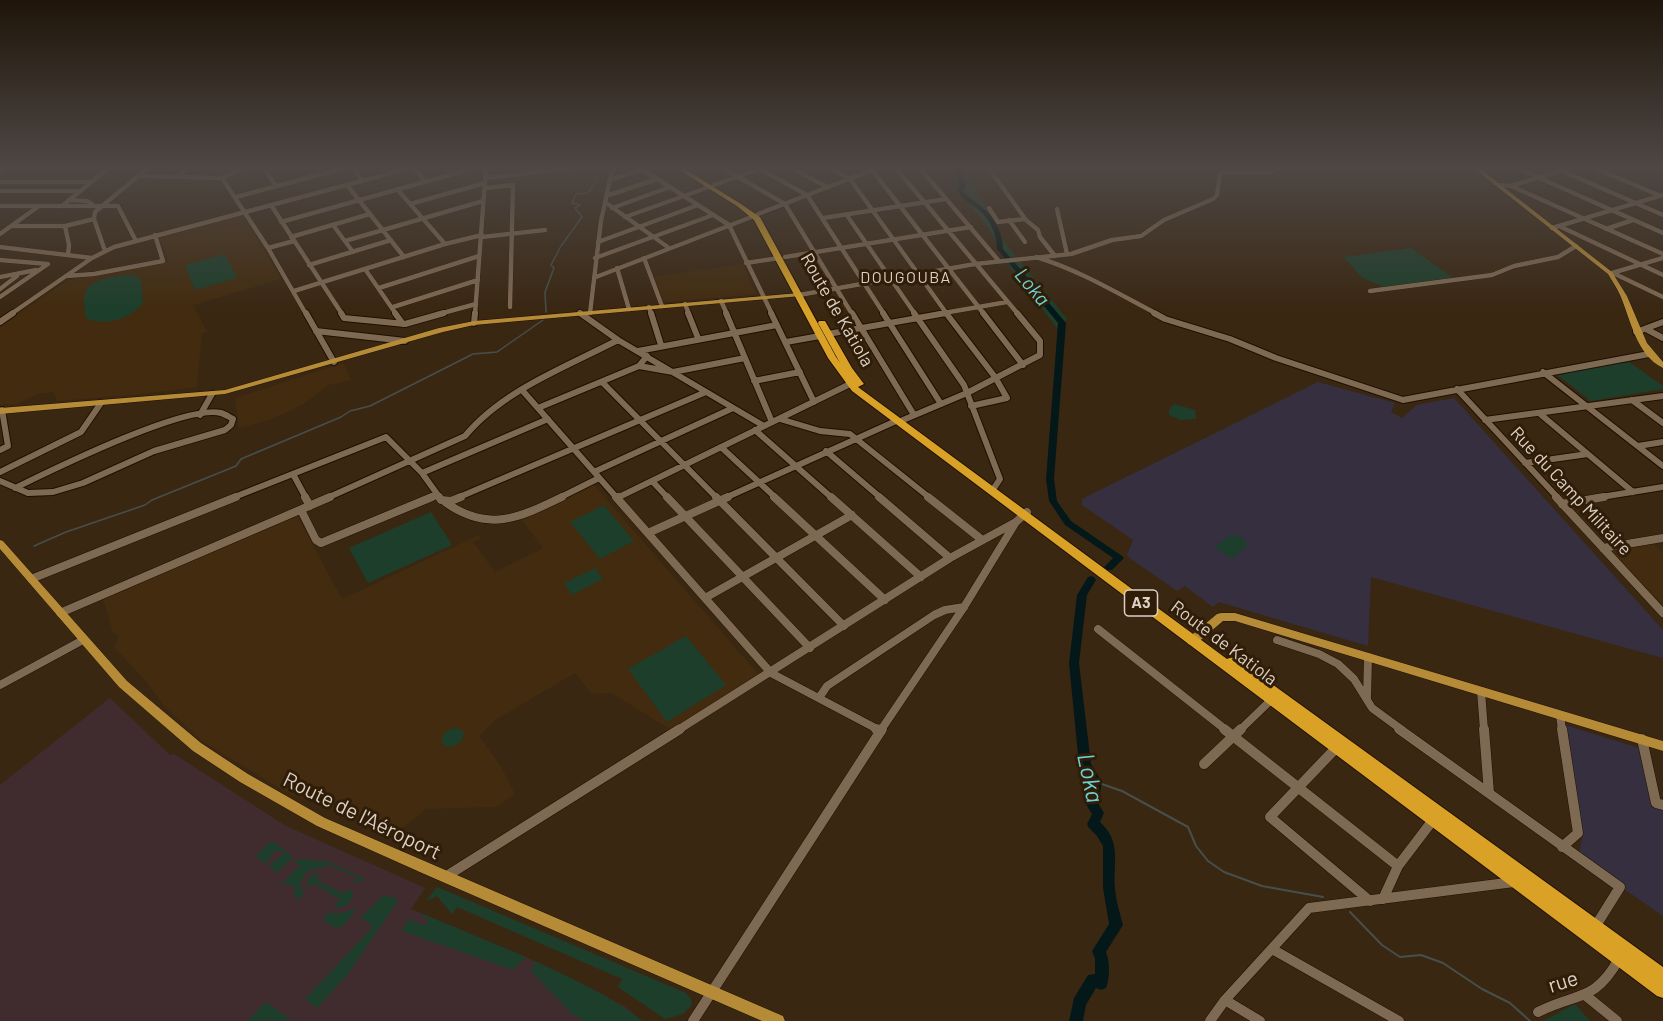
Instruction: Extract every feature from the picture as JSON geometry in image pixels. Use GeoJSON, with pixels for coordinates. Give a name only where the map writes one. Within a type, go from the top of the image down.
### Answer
{"type":"FeatureCollection","features":[{"type":"Feature","properties":{"kind":"highway","name":"Route de Katiola"},"geometry":{"type":"LineString","coordinates":[[756,215],[802,294],[840,371],[850,384],[904,418],[1022,516],[1663,977]]}},
{"type":"Feature","properties":{"kind":"highway","name":"Route de Katiola"},"geometry":{"type":"LineString","coordinates":[[824,335],[861,386],[994,488],[1022,516]]}},
{"type":"Feature","properties":{"kind":"highway","name":"Route de Katiola"},"geometry":{"type":"LineString","coordinates":[[1195,639],[1271,700],[1663,990]]}},
{"type":"Feature","properties":{"kind":"main road"},"geometry":{"type":"LineString","coordinates":[[1539,215],[1612,273],[1636,332],[1649,354],[1663,366]]}},
{"type":"Feature","properties":{"kind":"main road"},"geometry":{"type":"LineString","coordinates":[[1,410],[212,394],[257,385],[474,323],[802,294]]}},
{"type":"Feature","properties":{"kind":"main road","name":"Route de l'Aéroport"},"geometry":{"type":"LineString","coordinates":[[0,543],[123,684],[160,718],[234,772],[321,822],[445,878],[778,1021]]}},
{"type":"Feature","properties":{"kind":"main road"},"geometry":{"type":"LineString","coordinates":[[1195,639],[1218,619],[1228,616],[1663,746]]}},
{"type":"Feature","properties":{"kind":"street"},"geometry":{"type":"LineString","coordinates":[[0,234],[27,215]]}},
{"type":"Feature","properties":{"kind":"street"},"geometry":{"type":"LineString","coordinates":[[95,215],[105,251]]}},
{"type":"Feature","properties":{"kind":"street"},"geometry":{"type":"LineString","coordinates":[[123,215],[136,241]]}},
{"type":"Feature","properties":{"kind":"street"},"geometry":{"type":"LineString","coordinates":[[0,317],[90,258],[105,251],[155,235],[235,215]]}},
{"type":"Feature","properties":{"kind":"street"},"geometry":{"type":"LineString","coordinates":[[247,215],[334,362]]}},
{"type":"Feature","properties":{"kind":"street"},"geometry":{"type":"LineString","coordinates":[[277,215],[344,318],[403,324],[476,304]]}},
{"type":"Feature","properties":{"kind":"street"},"geometry":{"type":"LineString","coordinates":[[281,222],[307,215]]}},
{"type":"Feature","properties":{"kind":"street"},"geometry":{"type":"LineString","coordinates":[[268,248],[368,215]]}},
{"type":"Feature","properties":{"kind":"street"},"geometry":{"type":"LineString","coordinates":[[371,215],[404,257]]}},
{"type":"Feature","properties":{"kind":"street"},"geometry":{"type":"LineString","coordinates":[[419,215],[445,244]]}},
{"type":"Feature","properties":{"kind":"street"},"geometry":{"type":"LineString","coordinates":[[345,241],[438,215]]}},
{"type":"Feature","properties":{"kind":"street"},"geometry":{"type":"LineString","coordinates":[[474,323],[483,215]]}},
{"type":"Feature","properties":{"kind":"street"},"geometry":{"type":"LineString","coordinates":[[510,307],[512,215]]}},
{"type":"Feature","properties":{"kind":"street"},"geometry":{"type":"LineString","coordinates":[[590,313],[596,277],[595,258],[603,215]]}},
{"type":"Feature","properties":{"kind":"street"},"geometry":{"type":"LineString","coordinates":[[622,215],[669,248]]}},
{"type":"Feature","properties":{"kind":"street"},"geometry":{"type":"LineString","coordinates":[[625,217],[632,215]]}},
{"type":"Feature","properties":{"kind":"street"},"geometry":{"type":"LineString","coordinates":[[598,242],[672,215]]}},
{"type":"Feature","properties":{"kind":"street"},"geometry":{"type":"LineString","coordinates":[[595,258],[713,215],[729,225],[814,402]]}},
{"type":"Feature","properties":{"kind":"street"},"geometry":{"type":"LineString","coordinates":[[596,277],[756,215]]}},
{"type":"Feature","properties":{"kind":"street"},"geometry":{"type":"LineString","coordinates":[[791,215],[860,328],[904,418]]}},
{"type":"Feature","properties":{"kind":"street"},"geometry":{"type":"LineString","coordinates":[[821,215],[940,404]]}},
{"type":"Feature","properties":{"kind":"street"},"geometry":{"type":"LineString","coordinates":[[823,218],[842,215]]}},
{"type":"Feature","properties":{"kind":"street"},"geometry":{"type":"LineString","coordinates":[[846,215],[964,385],[1000,478],[1000,483],[994,488]]}},
{"type":"Feature","properties":{"kind":"street"},"geometry":{"type":"LineString","coordinates":[[876,215],[930,292],[948,312],[995,377],[1007,399],[971,406]]}},
{"type":"Feature","properties":{"kind":"street"},"geometry":{"type":"LineString","coordinates":[[907,215],[1023,365]]}},
{"type":"Feature","properties":{"kind":"street"},"geometry":{"type":"LineString","coordinates":[[648,533],[826,451],[967,393],[1040,355],[1040,341],[934,215]]}},
{"type":"Feature","properties":{"kind":"street"},"geometry":{"type":"LineString","coordinates":[[960,215],[998,260]]}},
{"type":"Feature","properties":{"kind":"street"},"geometry":{"type":"LineString","coordinates":[[993,215],[998,222],[1025,219]]}},
{"type":"Feature","properties":{"kind":"street"},"geometry":{"type":"LineString","coordinates":[[1022,215],[1038,230],[1040,237],[1055,256]]}},
{"type":"Feature","properties":{"kind":"street"},"geometry":{"type":"LineString","coordinates":[[1058,215],[1067,254]]}},
{"type":"Feature","properties":{"kind":"street"},"geometry":{"type":"LineString","coordinates":[[802,294],[998,260],[1067,254],[1112,240],[1141,236],[1164,220],[1176,215]]}},
{"type":"Feature","properties":{"kind":"street"},"geometry":{"type":"LineString","coordinates":[[1576,215],[1663,256]]}},
{"type":"Feature","properties":{"kind":"street"},"geometry":{"type":"LineString","coordinates":[[1556,227],[1595,215]]}},
{"type":"Feature","properties":{"kind":"street"},"geometry":{"type":"LineString","coordinates":[[1621,215],[1663,234]]}},
{"type":"Feature","properties":{"kind":"street"},"geometry":{"type":"LineString","coordinates":[[11,226],[65,226],[94,219]]}},
{"type":"Feature","properties":{"kind":"street"},"geometry":{"type":"LineString","coordinates":[[1009,220],[1025,242]]}},
{"type":"Feature","properties":{"kind":"street"},"geometry":{"type":"LineString","coordinates":[[1606,228],[1633,220]]}},
{"type":"Feature","properties":{"kind":"street"},"geometry":{"type":"LineString","coordinates":[[333,225],[353,252]]}},
{"type":"Feature","properties":{"kind":"street"},"geometry":{"type":"LineString","coordinates":[[65,226],[69,245],[68,255]]}},
{"type":"Feature","properties":{"kind":"street"},"geometry":{"type":"LineString","coordinates":[[746,263],[971,227]]}},
{"type":"Feature","properties":{"kind":"street"},"geometry":{"type":"LineString","coordinates":[[1556,227],[1663,275]]}},
{"type":"Feature","properties":{"kind":"street"},"geometry":{"type":"LineString","coordinates":[[294,291],[445,244],[482,236],[544,230]]}},
{"type":"Feature","properties":{"kind":"street"},"geometry":{"type":"LineString","coordinates":[[66,276],[94,274],[163,261],[155,235]]}},
{"type":"Feature","properties":{"kind":"street"},"geometry":{"type":"LineString","coordinates":[[309,265],[391,240]]}},
{"type":"Feature","properties":{"kind":"street"},"geometry":{"type":"LineString","coordinates":[[1370,291],[1492,275],[1514,266],[1558,257],[1576,246]]}},
{"type":"Feature","properties":{"kind":"street"},"geometry":{"type":"LineString","coordinates":[[0,247],[90,258]]}},
{"type":"Feature","properties":{"kind":"street"},"geometry":{"type":"LineString","coordinates":[[379,288],[479,256]]}},
{"type":"Feature","properties":{"kind":"street"},"geometry":{"type":"LineString","coordinates":[[1612,273],[1663,256]]}},
{"type":"Feature","properties":{"kind":"street"},"geometry":{"type":"LineString","coordinates":[[1036,257],[1060,264],[1087,276],[1165,319],[1230,339],[1276,358],[1405,400],[1457,388],[1649,354]]}},
{"type":"Feature","properties":{"kind":"street"},"geometry":{"type":"LineString","coordinates":[[0,322],[90,258]]}},
{"type":"Feature","properties":{"kind":"street"},"geometry":{"type":"LineString","coordinates":[[644,258],[662,306]]}},
{"type":"Feature","properties":{"kind":"street"},"geometry":{"type":"LineString","coordinates":[[0,260],[49,265],[0,297]]}},
{"type":"Feature","properties":{"kind":"street"},"geometry":{"type":"LineString","coordinates":[[617,268],[629,309]]}},
{"type":"Feature","properties":{"kind":"street"},"geometry":{"type":"LineString","coordinates":[[0,275],[42,269]]}},
{"type":"Feature","properties":{"kind":"street"},"geometry":{"type":"LineString","coordinates":[[365,269],[403,324]]}},
{"type":"Feature","properties":{"kind":"street"},"geometry":{"type":"LineString","coordinates":[[1612,273],[1663,297]]}},
{"type":"Feature","properties":{"kind":"street"},"geometry":{"type":"LineString","coordinates":[[0,289],[19,274]]}},
{"type":"Feature","properties":{"kind":"street"},"geometry":{"type":"LineString","coordinates":[[393,307],[478,280]]}},
{"type":"Feature","properties":{"kind":"street"},"geometry":{"type":"LineString","coordinates":[[721,301],[772,423]]}},
{"type":"Feature","properties":{"kind":"street"},"geometry":{"type":"LineString","coordinates":[[786,342],[1007,302]]}},
{"type":"Feature","properties":{"kind":"street"},"geometry":{"type":"LineString","coordinates":[[685,304],[698,338]]}},
{"type":"Feature","properties":{"kind":"street"},"geometry":{"type":"LineString","coordinates":[[649,307],[661,345]]}},
{"type":"Feature","properties":{"kind":"street"},"geometry":{"type":"LineString","coordinates":[[580,314],[618,340],[764,426]]}},
{"type":"Feature","properties":{"kind":"street"},"geometry":{"type":"LineString","coordinates":[[1636,332],[1663,322]]}},
{"type":"Feature","properties":{"kind":"street"},"geometry":{"type":"LineString","coordinates":[[638,351],[777,325]]}},
{"type":"Feature","properties":{"kind":"street"},"geometry":{"type":"LineString","coordinates":[[1646,329],[1663,338]]}},
{"type":"Feature","properties":{"kind":"street"},"geometry":{"type":"LineString","coordinates":[[316,331],[405,341]]}},
{"type":"Feature","properties":{"kind":"street"},"geometry":{"type":"LineString","coordinates":[[60,613],[301,510],[465,436],[480,418],[522,390],[618,340]]}},
{"type":"Feature","properties":{"kind":"street"},"geometry":{"type":"LineString","coordinates":[[538,408],[639,366],[647,356]]}},
{"type":"Feature","properties":{"kind":"street"},"geometry":{"type":"LineString","coordinates":[[639,366],[673,372],[745,358]]}},
{"type":"Feature","properties":{"kind":"street"},"geometry":{"type":"LineString","coordinates":[[754,381],[800,372]]}},
{"type":"Feature","properties":{"kind":"street"},"geometry":{"type":"LineString","coordinates":[[1543,372],[1663,466]]}},
{"type":"Feature","properties":{"kind":"street"},"geometry":{"type":"LineString","coordinates":[[602,382],[844,626]]}},
{"type":"Feature","properties":{"kind":"street"},"geometry":{"type":"LineString","coordinates":[[617,498],[850,384]]}},
{"type":"Feature","properties":{"kind":"street","name":"Rue du Camp Militaire"},"geometry":{"type":"LineString","coordinates":[[1457,388],[1663,613]]}},
{"type":"Feature","properties":{"kind":"street"},"geometry":{"type":"LineString","coordinates":[[522,390],[771,673],[881,731]]}},
{"type":"Feature","properties":{"kind":"street"},"geometry":{"type":"LineString","coordinates":[[444,502],[706,392]]}},
{"type":"Feature","properties":{"kind":"street"},"geometry":{"type":"LineString","coordinates":[[200,414],[212,394]]}},
{"type":"Feature","properties":{"kind":"street"},"geometry":{"type":"LineString","coordinates":[[1485,420],[1663,396]]}},
{"type":"Feature","properties":{"kind":"street"},"geometry":{"type":"LineString","coordinates":[[1632,400],[1663,423]]}},
{"type":"Feature","properties":{"kind":"street"},"geometry":{"type":"LineString","coordinates":[[0,472],[81,432],[101,403]]}},
{"type":"Feature","properties":{"kind":"street"},"geometry":{"type":"LineString","coordinates":[[31,579],[386,437],[422,473],[437,495],[458,513],[484,521],[514,518],[661,441],[733,408]]}},
{"type":"Feature","properties":{"kind":"street"},"geometry":{"type":"LineString","coordinates":[[0,450],[8,446],[2,428],[1,410]]}},
{"type":"Feature","properties":{"kind":"street"},"geometry":{"type":"LineString","coordinates":[[0,481],[15,488],[36,494],[64,489],[154,452],[212,435],[231,425],[233,419],[230,414],[223,412],[200,414],[122,438],[15,488]]}},
{"type":"Feature","properties":{"kind":"street"},"geometry":{"type":"LineString","coordinates":[[1539,412],[1633,492]]}},
{"type":"Feature","properties":{"kind":"street"},"geometry":{"type":"LineString","coordinates":[[780,418],[820,431],[846,433],[856,438],[981,540]]}},
{"type":"Feature","properties":{"kind":"street"},"geometry":{"type":"LineString","coordinates":[[422,473],[548,419]]}},
{"type":"Feature","properties":{"kind":"street"},"geometry":{"type":"LineString","coordinates":[[755,430],[921,577]]}},
{"type":"Feature","properties":{"kind":"street"},"geometry":{"type":"LineString","coordinates":[[1638,446],[1663,442]]}},
{"type":"Feature","properties":{"kind":"street"},"geometry":{"type":"LineString","coordinates":[[721,447],[885,600]]}},
{"type":"Feature","properties":{"kind":"street"},"geometry":{"type":"LineString","coordinates":[[826,451],[950,558]]}},
{"type":"Feature","properties":{"kind":"street"},"geometry":{"type":"LineString","coordinates":[[1525,463],[1588,454]]}},
{"type":"Feature","properties":{"kind":"street"},"geometry":{"type":"LineString","coordinates":[[293,474],[310,506]]}},
{"type":"Feature","properties":{"kind":"street"},"geometry":{"type":"LineString","coordinates":[[652,481],[810,648]]}},
{"type":"Feature","properties":{"kind":"street"},"geometry":{"type":"LineString","coordinates":[[1562,504],[1663,488]]}},
{"type":"Feature","properties":{"kind":"street"},"geometry":{"type":"LineString","coordinates":[[1654,489],[1663,496]]}},
{"type":"Feature","properties":{"kind":"street"},"geometry":{"type":"LineString","coordinates":[[301,510],[316,540],[321,543],[437,495]]}},
{"type":"Feature","properties":{"kind":"street"},"geometry":{"type":"LineString","coordinates":[[705,598],[852,515]]}},
{"type":"Feature","properties":{"kind":"street"},"geometry":{"type":"LineString","coordinates":[[445,878],[950,558],[1022,516]]}},
{"type":"Feature","properties":{"kind":"street"},"geometry":{"type":"LineString","coordinates":[[693,1021],[1022,516]]}},
{"type":"Feature","properties":{"kind":"street"},"geometry":{"type":"LineString","coordinates":[[1604,548],[1659,539],[1663,546]]}},
{"type":"Feature","properties":{"kind":"street"},"geometry":{"type":"LineString","coordinates":[[819,698],[828,686],[924,621],[945,610],[964,608]]}},
{"type":"Feature","properties":{"kind":"street"},"geometry":{"type":"LineString","coordinates":[[1098,629],[1398,866]]}},
{"type":"Feature","properties":{"kind":"street"},"geometry":{"type":"LineString","coordinates":[[0,685],[83,640]]}},
{"type":"Feature","properties":{"kind":"street"},"geometry":{"type":"LineString","coordinates":[[1277,640],[1317,653],[1334,663],[1352,678],[1375,711],[1620,887],[1595,927]]}},
{"type":"Feature","properties":{"kind":"street"},"geometry":{"type":"LineString","coordinates":[[1367,702],[1368,657]]}},
{"type":"Feature","properties":{"kind":"street"},"geometry":{"type":"LineString","coordinates":[[1480,691],[1489,793]]}},
{"type":"Feature","properties":{"kind":"street"},"geometry":{"type":"LineString","coordinates":[[1204,764],[1271,700]]}},
{"type":"Feature","properties":{"kind":"street"},"geometry":{"type":"LineString","coordinates":[[1560,715],[1578,832],[1562,847]]}},
{"type":"Feature","properties":{"kind":"street"},"geometry":{"type":"LineString","coordinates":[[1642,739],[1656,803],[1663,806]]}},
{"type":"Feature","properties":{"kind":"street"},"geometry":{"type":"LineString","coordinates":[[1336,748],[1270,818],[1370,901]]}},
{"type":"Feature","properties":{"kind":"street"},"geometry":{"type":"LineString","coordinates":[[1383,899],[1398,866],[1433,820]]}},
{"type":"Feature","properties":{"kind":"street"},"geometry":{"type":"LineString","coordinates":[[1210,1021],[1225,1000],[1309,908],[1517,881]]}},
{"type":"Feature","properties":{"kind":"street"},"geometry":{"type":"LineString","coordinates":[[1272,949],[1400,1021]]}},
{"type":"Feature","properties":{"kind":"street","name":"rue"},"geometry":{"type":"LineString","coordinates":[[1538,1012],[1549,1005],[1595,992],[1604,984],[1620,958]]}},
{"type":"Feature","properties":{"kind":"street"},"geometry":{"type":"LineString","coordinates":[[1585,995],[1617,1021]]}},
{"type":"Feature","properties":{"kind":"street"},"geometry":{"type":"LineString","coordinates":[[1225,1000],[1260,1021]]}},
{"type":"Feature","properties":{"kind":"shaded area"},"geometry":{"type":"Polygon","coordinates":[[[243,215],[281,279],[193,305],[207,332],[202,333],[197,387],[57,401],[54,392],[38,394],[17,404],[0,405],[0,327],[68,280],[169,262],[159,237],[243,215]]]}},
{"type":"Feature","properties":{"kind":"shaded area"},"geometry":{"type":"Polygon","coordinates":[[[743,264],[756,294],[664,302],[654,277],[743,264]]]}},
{"type":"Feature","properties":{"kind":"shaded area"},"geometry":{"type":"Polygon","coordinates":[[[344,363],[351,380],[329,385],[302,405],[272,419],[239,428],[235,398],[344,363]]]}},
{"type":"Feature","properties":{"kind":"shaded area"},"geometry":{"type":"Polygon","coordinates":[[[1318,382],[1395,403],[1391,412],[1402,418],[1417,405],[1454,398],[1663,630],[1663,658],[1371,577],[1368,646],[1219,602],[1213,607],[1185,586],[1177,591],[1131,559],[1127,555],[1133,540],[1082,505],[1082,499],[1318,382]]]}},
{"type":"Feature","properties":{"kind":"shaded area"},"geometry":{"type":"Polygon","coordinates":[[[594,485],[759,675],[671,730],[612,693],[592,694],[575,673],[495,720],[479,736],[502,768],[515,794],[496,807],[426,809],[393,836],[376,826],[286,792],[203,742],[164,706],[146,681],[114,647],[118,640],[117,634],[113,633],[103,598],[297,516],[342,599],[479,535],[481,538],[473,542],[495,572],[543,548],[521,519],[594,485]]]}},
{"type":"Feature","properties":{"kind":"shaded area"},"geometry":{"type":"Polygon","coordinates":[[[1653,544],[1663,552],[1663,606],[1611,550],[1653,544]]]}},
{"type":"Feature","properties":{"kind":"shaded area"},"geometry":{"type":"Polygon","coordinates":[[[110,698],[170,755],[174,754],[286,826],[425,888],[411,909],[526,957],[591,988],[625,1007],[642,1021],[0,1021],[0,785],[110,698]]]}},
{"type":"Feature","properties":{"kind":"shaded area"},"geometry":{"type":"Polygon","coordinates":[[[1565,725],[1639,748],[1652,806],[1663,810],[1663,916],[1575,855],[1579,854],[1583,834],[1565,725]]]}},
{"type":"Feature","properties":{"kind":"green space"},"geometry":{"type":"Polygon","coordinates":[[[978,215],[990,215],[1002,239],[1067,319],[1057,328],[1007,263],[1009,260],[978,215]]]}},
{"type":"Feature","properties":{"kind":"green space"},"geometry":{"type":"Polygon","coordinates":[[[1411,248],[1453,278],[1384,287],[1362,278],[1344,257],[1411,248]]]}},
{"type":"Feature","properties":{"kind":"green space"},"geometry":{"type":"Polygon","coordinates":[[[225,254],[237,278],[195,290],[185,265],[225,254]]]}},
{"type":"Feature","properties":{"kind":"green space"},"geometry":{"type":"Polygon","coordinates":[[[133,275],[141,279],[143,303],[138,309],[124,317],[107,322],[85,317],[84,296],[92,284],[106,278],[133,275]]]}},
{"type":"Feature","properties":{"kind":"green space"},"geometry":{"type":"Polygon","coordinates":[[[1629,362],[1663,386],[1663,389],[1591,401],[1556,374],[1629,362]]]}},
{"type":"Feature","properties":{"kind":"green space"},"geometry":{"type":"Polygon","coordinates":[[[1174,404],[1195,410],[1196,419],[1181,420],[1169,415],[1169,410],[1174,404]]]}},
{"type":"Feature","properties":{"kind":"green space"},"geometry":{"type":"Polygon","coordinates":[[[604,505],[634,541],[600,559],[570,522],[604,505]]]}},
{"type":"Feature","properties":{"kind":"green space"},"geometry":{"type":"Polygon","coordinates":[[[431,512],[452,545],[368,583],[349,548],[431,512]]]}},
{"type":"Feature","properties":{"kind":"green space"},"geometry":{"type":"Polygon","coordinates":[[[1231,535],[1241,537],[1248,545],[1232,559],[1214,547],[1231,535]]]}},
{"type":"Feature","properties":{"kind":"green space"},"geometry":{"type":"Polygon","coordinates":[[[595,568],[603,579],[572,595],[564,583],[595,568]]]}},
{"type":"Feature","properties":{"kind":"green space"},"geometry":{"type":"Polygon","coordinates":[[[686,636],[726,685],[667,722],[628,669],[686,636]]]}},
{"type":"Feature","properties":{"kind":"green space"},"geometry":{"type":"Polygon","coordinates":[[[456,728],[464,732],[462,741],[452,747],[445,746],[442,742],[444,734],[456,728]]]}},
{"type":"Feature","properties":{"kind":"green space"},"geometry":{"type":"Polygon","coordinates":[[[274,842],[293,857],[277,873],[269,866],[283,854],[281,850],[273,852],[266,864],[256,856],[269,843],[274,842]]]}},
{"type":"Feature","properties":{"kind":"green space"},"geometry":{"type":"Polygon","coordinates":[[[299,859],[330,862],[366,880],[353,883],[357,878],[329,864],[305,875],[300,886],[304,893],[298,900],[293,893],[297,889],[286,882],[280,885],[301,864],[293,863],[299,859]]]}},
{"type":"Feature","properties":{"kind":"green space"},"geometry":{"type":"Polygon","coordinates":[[[317,873],[320,874],[316,880],[344,894],[349,888],[353,894],[348,903],[334,907],[340,899],[313,883],[308,888],[308,878],[317,873]]]}},
{"type":"Feature","properties":{"kind":"green space"},"geometry":{"type":"Polygon","coordinates":[[[437,887],[686,993],[692,1005],[683,1014],[665,1019],[618,987],[622,979],[457,907],[452,914],[437,896],[426,901],[437,887]]]}},
{"type":"Feature","properties":{"kind":"green space"},"geometry":{"type":"Polygon","coordinates":[[[384,895],[398,899],[397,902],[348,974],[317,1008],[305,999],[373,927],[361,917],[384,895]]]}},
{"type":"Feature","properties":{"kind":"green space"},"geometry":{"type":"Polygon","coordinates":[[[356,909],[345,924],[337,929],[323,920],[329,912],[335,914],[356,909]]]}},
{"type":"Feature","properties":{"kind":"green space"},"geometry":{"type":"Polygon","coordinates":[[[423,914],[526,957],[513,970],[402,931],[409,919],[424,926],[429,920],[421,916],[423,914]]]}},
{"type":"Feature","properties":{"kind":"green space"},"geometry":{"type":"Polygon","coordinates":[[[535,961],[604,995],[642,1021],[585,1021],[572,1014],[531,971],[535,961]]]}},
{"type":"Feature","properties":{"kind":"green space"},"geometry":{"type":"Polygon","coordinates":[[[266,1002],[291,1020],[247,1021],[266,1002]]]}},
{"type":"Feature","properties":{"kind":"green space"},"geometry":{"type":"Polygon","coordinates":[[[1575,1004],[1590,1021],[1543,1021],[1575,1004]]]}},
{"type":"Feature","properties":{"kind":"waterway"},"geometry":{"type":"LineString","coordinates":[[546,312],[545,292],[554,268],[551,265],[561,246],[582,217],[580,215]]}},
{"type":"Feature","properties":{"kind":"waterway","name":"Loka"},"geometry":{"type":"LineString","coordinates":[[986,215],[998,234],[1000,249],[1062,323],[1050,479],[1053,501],[1068,523],[1119,558],[1109,567]]}},
{"type":"Feature","properties":{"kind":"waterway"},"geometry":{"type":"LineString","coordinates":[[34,546],[66,532],[145,505],[152,500],[236,466],[241,459],[341,417],[350,411],[370,406],[473,354],[497,352],[543,320]]}},
{"type":"Feature","properties":{"kind":"waterway","name":"Loka"},"geometry":{"type":"LineString","coordinates":[[1076,1021],[1079,1003],[1093,980],[1101,983],[1102,959],[1099,951],[1116,925],[1109,888],[1109,846],[1101,831],[1093,824],[1098,813],[1092,804],[1096,782],[1085,765],[1074,663],[1082,595],[1091,580]]}},
{"type":"Feature","properties":{"kind":"waterway"},"geometry":{"type":"LineString","coordinates":[[1096,782],[1122,791],[1188,827],[1196,846],[1208,861],[1224,872],[1262,886],[1323,897]]}},
{"type":"Feature","properties":{"kind":"waterway"},"geometry":{"type":"LineString","coordinates":[[1350,912],[1382,945],[1400,957],[1421,955],[1443,963],[1482,989],[1510,1003],[1530,1021]]}},
{"type":"Feature","properties":{"kind":"district","name":"DOUGOUBA"},"geometry":{"type":"Point","coordinates":[906,278]}}]}
